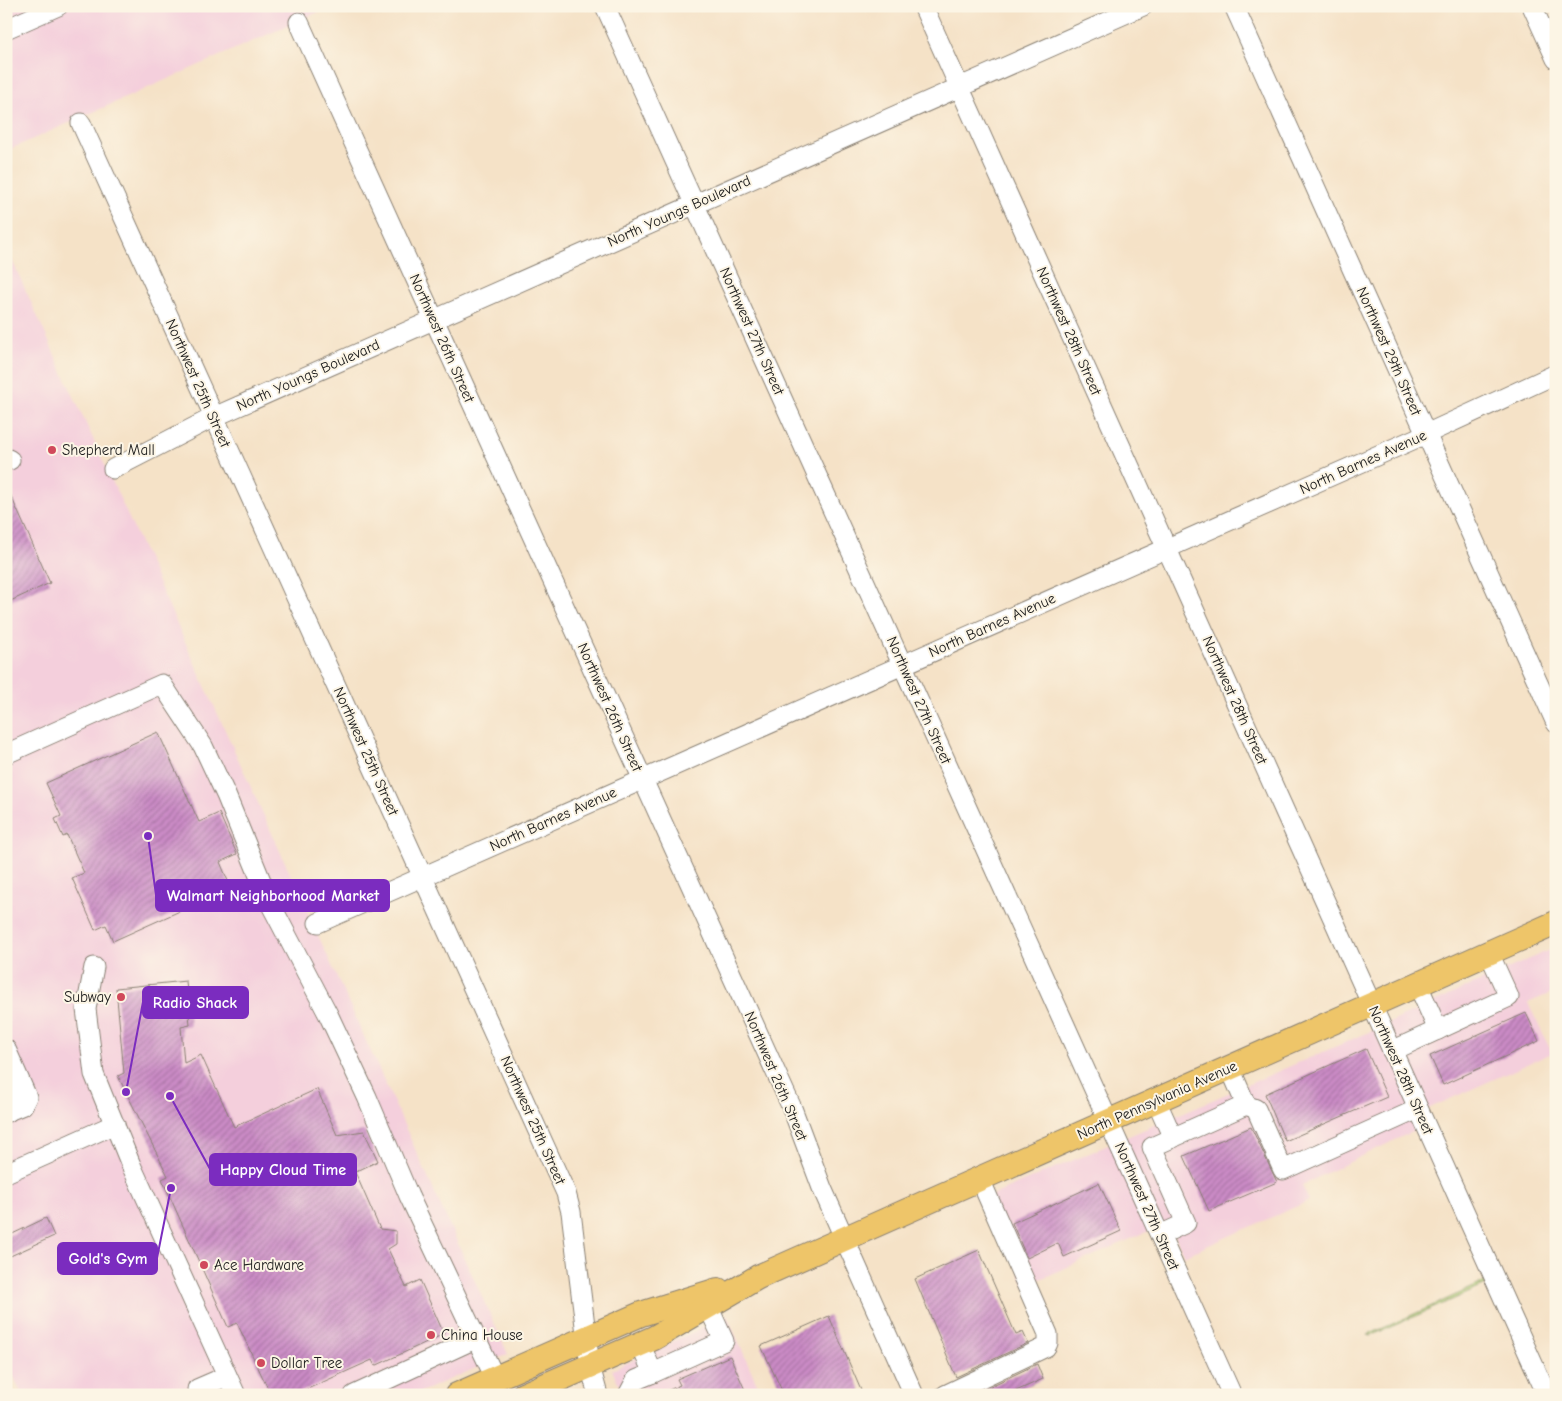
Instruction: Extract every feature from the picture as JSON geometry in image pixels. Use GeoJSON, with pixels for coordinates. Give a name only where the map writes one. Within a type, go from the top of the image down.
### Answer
{"type":"FeatureCollection","features":[{"type":"Feature","properties":{"kind":"main road","name":"North Pennsylvania Avenue"},"geometry":{"type":"LineString","coordinates":[[468,1393],[495,1378],[642,1314],[758,1277],[1556,923]]}},
{"type":"Feature","properties":{"kind":"main road","name":"North Pennsylvania Avenue"},"geometry":{"type":"LineString","coordinates":[[523,1395],[640,1344],[758,1277]]}},
{"type":"Feature","properties":{"kind":"street"},"geometry":{"type":"LineString","coordinates":[[6,29],[58,6]]}},
{"type":"Feature","properties":{"kind":"street","name":"Northwest 27th Street"},"geometry":{"type":"LineString","coordinates":[[605,6],[1232,1395]]}},
{"type":"Feature","properties":{"kind":"street","name":"Northwest 28th Street"},"geometry":{"type":"LineString","coordinates":[[923,6],[1547,1395]]}},
{"type":"Feature","properties":{"kind":"street","name":"North Youngs Boulevard"},"geometry":{"type":"LineString","coordinates":[[113,469],[214,416],[1143,6]]}},
{"type":"Feature","properties":{"kind":"street","name":"Northwest 29th Street"},"geometry":{"type":"LineString","coordinates":[[1234,6],[1556,722]]}},
{"type":"Feature","properties":{"kind":"street"},"geometry":{"type":"LineString","coordinates":[[1532,6],[1556,59]]}},
{"type":"Feature","properties":{"kind":"street","name":"Northwest 26th Street"},"geometry":{"type":"LineString","coordinates":[[299,22],[792,1108],[844,1239],[914,1395]]}},
{"type":"Feature","properties":{"kind":"street","name":"Northwest 25th Street"},"geometry":{"type":"LineString","coordinates":[[81,123],[566,1193],[571,1212],[588,1337],[590,1366],[598,1395]]}},
{"type":"Feature","properties":{"kind":"street","name":"North Barnes Avenue"},"geometry":{"type":"LineString","coordinates":[[318,923],[1426,434],[1556,374]]}},
{"type":"Feature","properties":{"kind":"street"},"geometry":{"type":"LineString","coordinates":[[6,754],[162,684],[203,746],[226,794],[272,905],[363,1089],[409,1196],[495,1378]]}},
{"type":"Feature","properties":{"kind":"street"},"geometry":{"type":"LineString","coordinates":[[1392,1051],[1509,996],[1489,953]]}},
{"type":"Feature","properties":{"kind":"street"},"geometry":{"type":"LineString","coordinates":[[94,967],[86,1008],[94,1074],[131,1165],[236,1395]]}},
{"type":"Feature","properties":{"kind":"street"},"geometry":{"type":"LineString","coordinates":[[1418,985],[1438,1030]]}},
{"type":"Feature","properties":{"kind":"street"},"geometry":{"type":"LineString","coordinates":[[6,1050],[27,1097],[24,1105],[7,1112]]}},
{"type":"Feature","properties":{"kind":"street"},"geometry":{"type":"LineString","coordinates":[[1230,1068],[1246,1105],[1256,1109],[1283,1170],[1418,1109]]}},
{"type":"Feature","properties":{"kind":"street"},"geometry":{"type":"LineString","coordinates":[[6,1087],[10,1098],[7,1112]]}},
{"type":"Feature","properties":{"kind":"street"},"geometry":{"type":"LineString","coordinates":[[1156,1100],[1173,1138]]}},
{"type":"Feature","properties":{"kind":"street"},"geometry":{"type":"LineString","coordinates":[[1160,1235],[1186,1223],[1152,1147],[1246,1105]]}},
{"type":"Feature","properties":{"kind":"street"},"geometry":{"type":"LineString","coordinates":[[6,1172],[115,1124]]}},
{"type":"Feature","properties":{"kind":"street"},"geometry":{"type":"LineString","coordinates":[[945,1395],[1046,1347],[1048,1343],[1048,1334],[980,1178]]}},
{"type":"Feature","properties":{"kind":"street"},"geometry":{"type":"LineString","coordinates":[[628,1395],[636,1380],[724,1341],[708,1306]]}},
{"type":"Feature","properties":{"kind":"street"},"geometry":{"type":"LineString","coordinates":[[354,1395],[475,1338]]}},
{"type":"Feature","properties":{"kind":"street"},"geometry":{"type":"LineString","coordinates":[[640,1344],[653,1373]]}},
{"type":"Feature","properties":{"kind":"street"},"geometry":{"type":"LineString","coordinates":[[194,1393],[227,1376]]}},
{"type":"Feature","properties":{"kind":"shaded area"},"geometry":{"type":"Polygon","coordinates":[[[6,6],[332,6],[6,151],[6,6]]]}},
{"type":"Feature","properties":{"kind":"shaded area"},"geometry":{"type":"Polygon","coordinates":[[[6,247],[508,1354],[414,1395],[22,1395],[6,1360],[6,247]]]}},
{"type":"Feature","properties":{"kind":"shaded area"},"geometry":{"type":"Polygon","coordinates":[[[1556,947],[1556,991],[1528,1003],[1552,1053],[1412,1116],[1418,1129],[1302,1185],[1309,1201],[1184,1256],[1169,1222],[1025,1286],[986,1198],[1369,1032],[1556,947]]]}},
{"type":"Feature","properties":{"kind":"shaded area"},"geometry":{"type":"Polygon","coordinates":[[[727,1316],[758,1386],[738,1395],[624,1395],[612,1370],[727,1316]]]}},
{"type":"Feature","properties":{"kind":"green space"},"geometry":{"type":"Polygon","coordinates":[[[1487,1281],[1488,1284],[1370,1336],[1368,1335],[1487,1281]]]}},
{"type":"Feature","properties":{"kind":"building"},"geometry":{"type":"Polygon","coordinates":[[[6,485],[50,583],[6,603],[6,485]]]}},
{"type":"Feature","properties":{"kind":"building"},"geometry":{"type":"Polygon","coordinates":[[[158,732],[199,822],[219,813],[237,854],[220,862],[231,888],[113,941],[106,925],[95,930],[72,878],[84,873],[67,835],[63,837],[55,819],[61,816],[46,783],[158,732]]]}},
{"type":"Feature","properties":{"kind":"building"},"geometry":{"type":"Polygon","coordinates":[[[186,981],[190,1025],[181,1027],[184,1063],[201,1055],[234,1127],[317,1089],[337,1135],[364,1131],[378,1161],[355,1172],[380,1229],[396,1231],[396,1244],[388,1249],[406,1287],[420,1280],[444,1334],[375,1366],[372,1360],[294,1395],[271,1395],[237,1323],[228,1327],[162,1179],[168,1176],[118,1076],[124,1073],[116,988],[186,981]]]}},
{"type":"Feature","properties":{"kind":"building"},"geometry":{"type":"Polygon","coordinates":[[[1526,1013],[1539,1041],[1443,1085],[1430,1056],[1526,1013]]]}},
{"type":"Feature","properties":{"kind":"building"},"geometry":{"type":"Polygon","coordinates":[[[1366,1049],[1387,1097],[1285,1141],[1265,1094],[1366,1049]]]}},
{"type":"Feature","properties":{"kind":"building"},"geometry":{"type":"Polygon","coordinates":[[[1251,1127],[1277,1182],[1209,1211],[1184,1156],[1251,1127]]]}},
{"type":"Feature","properties":{"kind":"building"},"geometry":{"type":"Polygon","coordinates":[[[1099,1183],[1121,1231],[1064,1257],[1058,1243],[1027,1258],[1012,1223],[1099,1183]]]}},
{"type":"Feature","properties":{"kind":"building"},"geometry":{"type":"Polygon","coordinates":[[[46,1218],[54,1236],[6,1258],[6,1237],[46,1218]]]}},
{"type":"Feature","properties":{"kind":"building"},"geometry":{"type":"Polygon","coordinates":[[[979,1250],[1016,1335],[1023,1332],[1028,1343],[956,1377],[915,1279],[979,1250]]]}},
{"type":"Feature","properties":{"kind":"building"},"geometry":{"type":"Polygon","coordinates":[[[829,1316],[863,1395],[784,1395],[761,1346],[829,1316]]]}},
{"type":"Feature","properties":{"kind":"building"},"geometry":{"type":"Polygon","coordinates":[[[730,1356],[745,1390],[733,1395],[658,1395],[680,1385],[677,1379],[730,1356]]]}},
{"type":"Feature","properties":{"kind":"building"},"geometry":{"type":"Polygon","coordinates":[[[1037,1364],[1043,1379],[1007,1395],[972,1395],[1037,1364]]]}},
{"type":"Feature","properties":{"kind":"place","name":"Shepherd Mall"},"geometry":{"type":"Point","coordinates":[52,450]}},
{"type":"Feature","properties":{"kind":"place","name":"Walmart Neighborhood Market"},"geometry":{"type":"Point","coordinates":[148,836]}},
{"type":"Feature","properties":{"kind":"place","name":"Subway"},"geometry":{"type":"Point","coordinates":[121,997]}},
{"type":"Feature","properties":{"kind":"place","name":"Radio Shack"},"geometry":{"type":"Point","coordinates":[126,1092]}},
{"type":"Feature","properties":{"kind":"place","name":"Happy Cloud Time"},"geometry":{"type":"Point","coordinates":[170,1096]}},
{"type":"Feature","properties":{"kind":"place","name":"Gold's Gym"},"geometry":{"type":"Point","coordinates":[171,1188]}},
{"type":"Feature","properties":{"kind":"place","name":"Ace Hardware"},"geometry":{"type":"Point","coordinates":[204,1265]}},
{"type":"Feature","properties":{"kind":"place","name":"China House"},"geometry":{"type":"Point","coordinates":[431,1335]}},
{"type":"Feature","properties":{"kind":"place","name":"Dollar Tree"},"geometry":{"type":"Point","coordinates":[261,1363]}}]}
